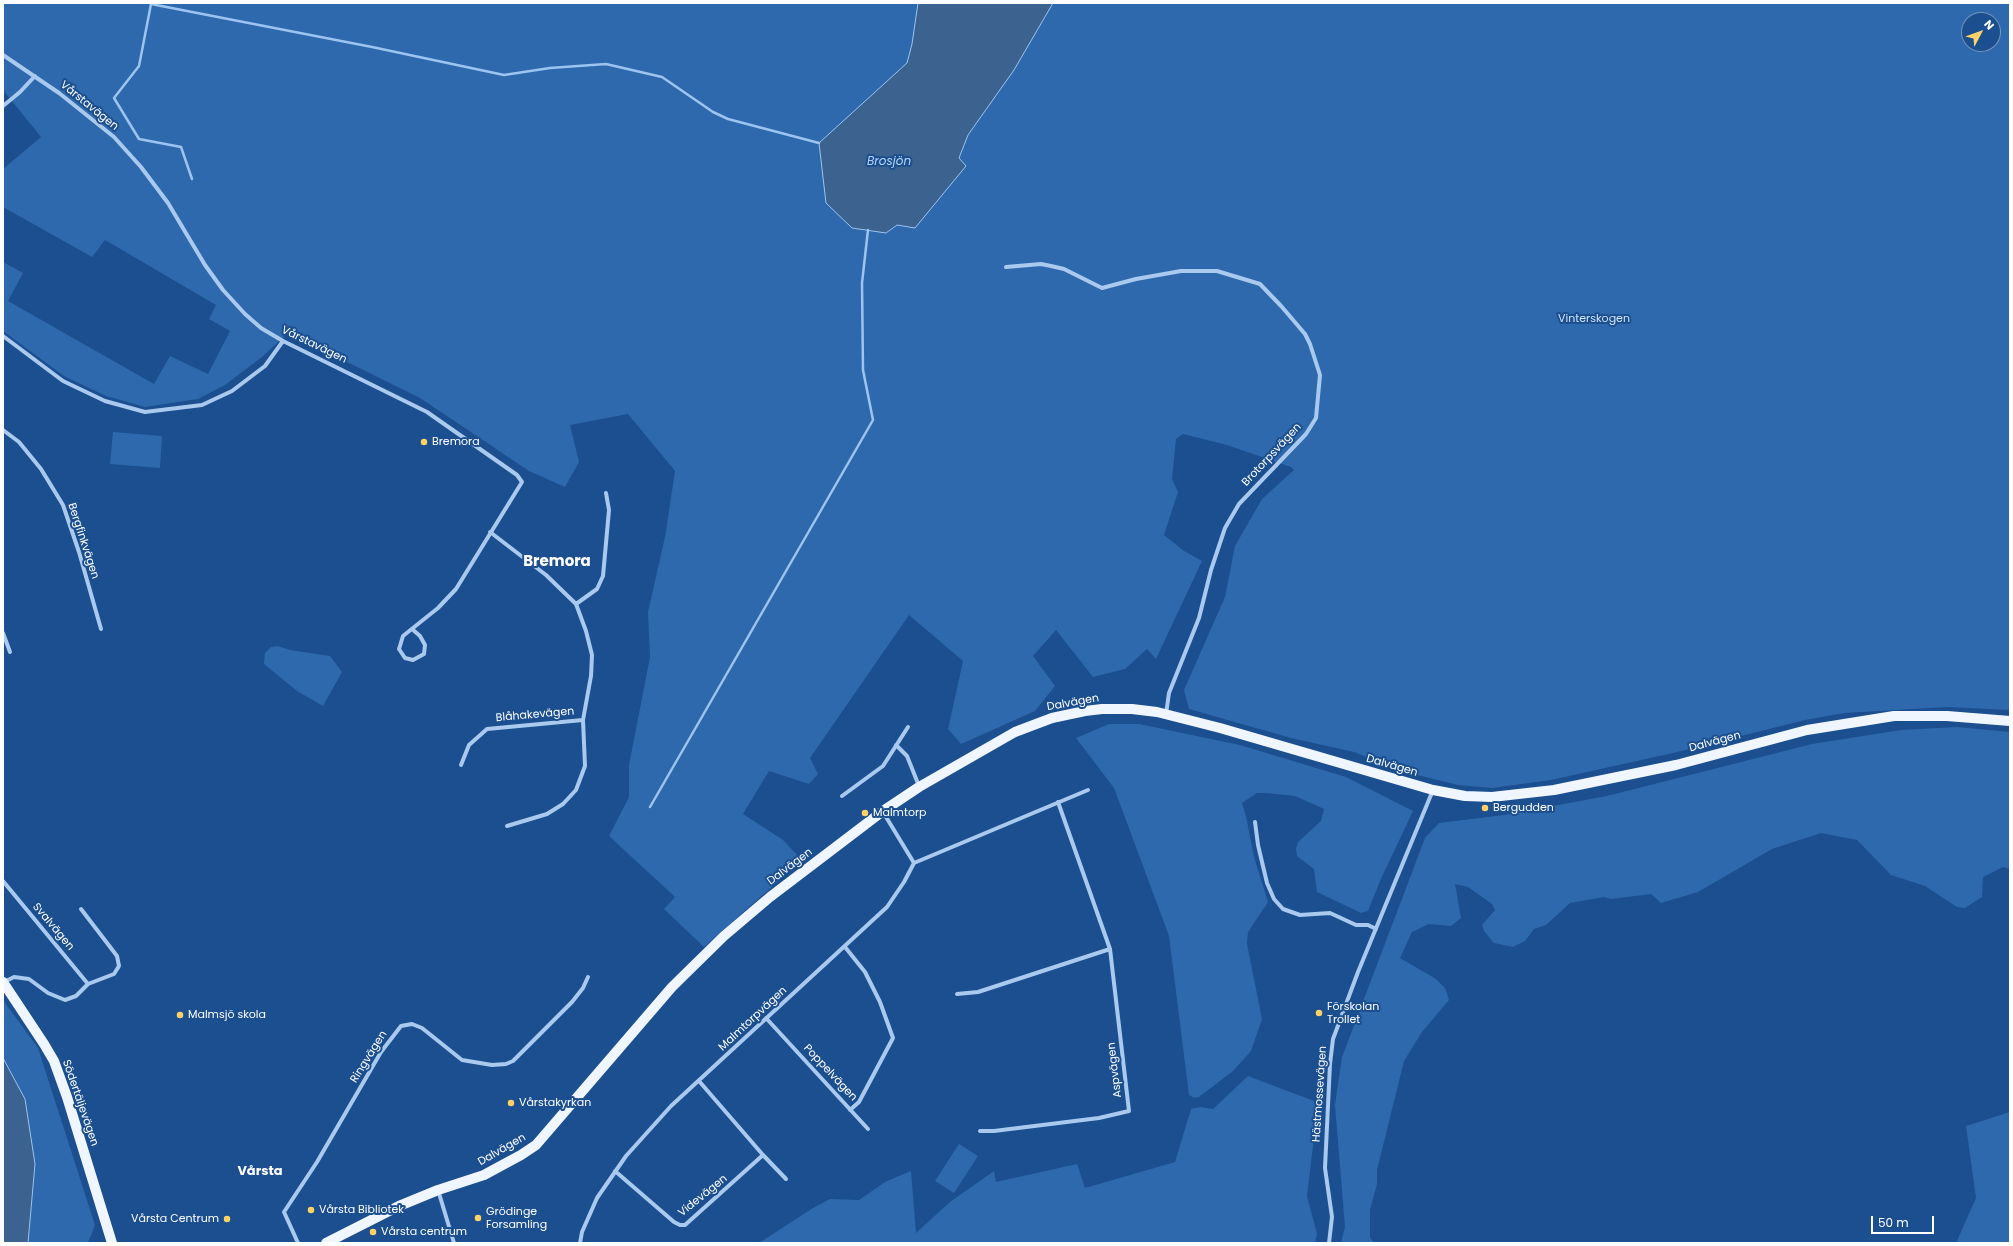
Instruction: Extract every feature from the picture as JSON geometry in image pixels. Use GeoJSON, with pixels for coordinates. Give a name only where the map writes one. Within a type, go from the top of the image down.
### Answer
{"type":"FeatureCollection","features":[{"type":"Feature","properties":{"kind":"main road","name":"Dalvägen"},"geometry":{"type":"LineString","coordinates":[[326,1243],[399,1206],[438,1190],[484,1175],[536,1145],[657,1003],[691,968],[770,897],[882,811],[919,787],[1015,732],[1052,718],[1102,709],[1145,710],[1220,728],[1432,790],[1465,796],[1492,797],[1554,790],[1676,765],[1807,730],[1894,716],[1947,716],[2010,721]]}},
{"type":"Feature","properties":{"kind":"main road","name":"Södertäljevägen"},"geometry":{"type":"LineString","coordinates":[[3,982],[54,1061],[67,1097],[112,1243]]}},
{"type":"Feature","properties":{"kind":"street","name":"Vårstavägen"},"geometry":{"type":"LineString","coordinates":[[3,55],[35,76],[95,120],[114,137],[141,167],[164,197],[205,265],[233,302],[261,328],[283,341],[428,412],[518,475],[522,482],[456,589],[438,608],[403,636],[399,649],[405,658],[414,660],[424,654],[425,645],[420,636],[412,629]]}},
{"type":"Feature","properties":{"kind":"street"},"geometry":{"type":"LineString","coordinates":[[3,106],[20,92],[35,76]]}},
{"type":"Feature","properties":{"kind":"street","name":"Brotorpsvägen"},"geometry":{"type":"LineString","coordinates":[[1006,267],[1042,264],[1064,269],[1102,288],[1181,271],[1217,271],[1260,284],[1305,334],[1310,344],[1320,375],[1316,418],[1306,434],[1239,504],[1226,528],[1211,570],[1199,618],[1168,693],[1166,715]]}},
{"type":"Feature","properties":{"kind":"street"},"geometry":{"type":"LineString","coordinates":[[3,336],[63,381],[105,401],[145,412],[202,405],[232,391],[265,366],[283,341]]}},
{"type":"Feature","properties":{"kind":"street","name":"Bergfinkvägen"},"geometry":{"type":"LineString","coordinates":[[3,430],[19,442],[41,469],[64,505],[80,552],[101,629]]}},
{"type":"Feature","properties":{"kind":"street"},"geometry":{"type":"LineString","coordinates":[[576,604],[596,589],[603,576],[609,510],[606,493]]}},
{"type":"Feature","properties":{"kind":"street"},"geometry":{"type":"LineString","coordinates":[[490,532],[546,575],[576,604],[586,631],[592,655],[591,676],[583,720],[585,766],[576,790],[563,804],[546,814],[506,826]]}},
{"type":"Feature","properties":{"kind":"street"},"geometry":{"type":"LineString","coordinates":[[3,633],[10,652]]}},
{"type":"Feature","properties":{"kind":"street","name":"Blåhakevägen"},"geometry":{"type":"LineString","coordinates":[[461,765],[469,745],[487,729],[583,720]]}},
{"type":"Feature","properties":{"kind":"street"},"geometry":{"type":"LineString","coordinates":[[842,796],[883,766],[908,727]]}},
{"type":"Feature","properties":{"kind":"street"},"geometry":{"type":"LineString","coordinates":[[896,745],[907,756],[919,787]]}},
{"type":"Feature","properties":{"kind":"street"},"geometry":{"type":"LineString","coordinates":[[882,811],[914,863],[1088,790]]}},
{"type":"Feature","properties":{"kind":"street","name":"Hästmossevägen"},"geometry":{"type":"LineString","coordinates":[[1329,1243],[1332,1217],[1325,1168],[1330,1064],[1333,1039],[1432,790]]}},
{"type":"Feature","properties":{"kind":"street","name":"Aspvägen"},"geometry":{"type":"LineString","coordinates":[[980,1131],[994,1131],[1099,1118],[1129,1111],[1110,949],[1058,802]]}},
{"type":"Feature","properties":{"kind":"street"},"geometry":{"type":"LineString","coordinates":[[1255,822],[1258,845],[1267,884],[1274,899],[1283,909],[1300,915],[1330,914],[1356,925],[1368,925],[1376,929]]}},
{"type":"Feature","properties":{"kind":"street","name":"Malmtorpvägen"},"geometry":{"type":"LineString","coordinates":[[580,1243],[582,1232],[597,1198],[615,1171],[671,1106],[887,907],[904,882],[914,863]]}},
{"type":"Feature","properties":{"kind":"street","name":"Svalvägen"},"geometry":{"type":"LineString","coordinates":[[3,881],[88,984]]}},
{"type":"Feature","properties":{"kind":"street"},"geometry":{"type":"LineString","coordinates":[[3,982],[14,977],[29,979],[48,993],[65,1000],[76,996],[88,984],[114,974],[119,966],[117,956],[81,910]]}},
{"type":"Feature","properties":{"kind":"street","name":"Poppelvägen"},"geometry":{"type":"LineString","coordinates":[[766,1018],[850,1110],[859,1102],[893,1038],[880,1002],[865,972],[845,947]]}},
{"type":"Feature","properties":{"kind":"street"},"geometry":{"type":"LineString","coordinates":[[956,994],[978,992],[1110,949]]}},
{"type":"Feature","properties":{"kind":"street","name":"Ringvägen"},"geometry":{"type":"LineString","coordinates":[[298,1243],[284,1212],[313,1168],[382,1052],[401,1026],[412,1024],[422,1028],[462,1060],[492,1065],[506,1064],[514,1061],[572,1002],[583,988],[588,976]]}},
{"type":"Feature","properties":{"kind":"street"},"geometry":{"type":"LineString","coordinates":[[699,1081],[763,1155],[786,1179]]}},
{"type":"Feature","properties":{"kind":"street"},"geometry":{"type":"LineString","coordinates":[[850,1110],[868,1129]]}},
{"type":"Feature","properties":{"kind":"street","name":"Videvägen"},"geometry":{"type":"LineString","coordinates":[[615,1171],[674,1222],[685,1225],[763,1155]]}},
{"type":"Feature","properties":{"kind":"street"},"geometry":{"type":"LineString","coordinates":[[438,1190],[454,1243]]}},
{"type":"Feature","properties":{"kind":"green space","name":"Vinterskogen"},"geometry":{"type":"Polygon","coordinates":[[[3,3],[2010,3],[2010,710],[1947,707],[1844,713],[1805,720],[1673,753],[1551,780],[1492,788],[1458,785],[1405,772],[1354,752],[1291,738],[1189,709],[1184,690],[1225,597],[1235,546],[1262,499],[1294,470],[1291,467],[1227,445],[1183,434],[1176,439],[1172,479],[1178,492],[1164,535],[1184,551],[1202,561],[1156,659],[1147,649],[1125,669],[1093,677],[1056,630],[1033,656],[1055,686],[1035,711],[961,744],[948,729],[963,661],[909,615],[810,758],[818,774],[809,784],[769,771],[743,814],[783,840],[802,860],[704,947],[664,909],[675,897],[609,836],[629,797],[629,765],[650,657],[648,612],[665,537],[675,471],[628,414],[570,425],[579,462],[565,487],[529,471],[420,398],[288,333],[262,357],[225,385],[198,399],[145,407],[106,396],[64,376],[3,331],[3,262],[23,273],[8,301],[154,384],[170,356],[208,374],[230,331],[209,319],[216,305],[105,240],[92,257],[3,207],[3,169],[41,137],[3,90],[3,3]]]}},
{"type":"Feature","properties":{"kind":"green space"},"geometry":{"type":"Polygon","coordinates":[[[113,432],[162,436],[160,468],[110,464],[113,432]]]}},
{"type":"Feature","properties":{"kind":"green space"},"geometry":{"type":"Polygon","coordinates":[[[278,646],[290,650],[330,656],[342,672],[323,706],[297,691],[264,664],[265,653],[271,647],[278,646]]]}},
{"type":"Feature","properties":{"kind":"green space"},"geometry":{"type":"Polygon","coordinates":[[[1109,724],[1139,724],[1240,745],[1346,777],[1413,811],[1380,881],[1368,911],[1361,913],[1317,892],[1314,869],[1297,856],[1296,849],[1298,842],[1321,821],[1324,809],[1295,796],[1267,793],[1257,793],[1242,803],[1254,857],[1268,902],[1248,932],[1247,944],[1262,1019],[1251,1051],[1233,1071],[1199,1097],[1194,1098],[1189,1095],[1169,936],[1114,788],[1076,738],[1109,724]]]}},
{"type":"Feature","properties":{"kind":"green space"},"geometry":{"type":"Polygon","coordinates":[[[1957,727],[2010,732],[2010,869],[2003,867],[1983,877],[1982,897],[1965,908],[1957,907],[1925,886],[1891,875],[1857,840],[1821,833],[1772,849],[1698,892],[1661,903],[1651,894],[1611,899],[1604,897],[1570,903],[1546,925],[1534,929],[1525,941],[1513,947],[1494,943],[1484,931],[1482,925],[1495,910],[1492,904],[1468,887],[1455,884],[1461,918],[1451,926],[1429,924],[1412,932],[1400,958],[1436,979],[1445,988],[1449,1000],[1422,1032],[1404,1061],[1377,1170],[1377,1184],[1370,1210],[1370,1237],[1374,1243],[1341,1243],[1345,1227],[1335,1105],[1342,1057],[1425,838],[1439,823],[1504,815],[1607,796],[1812,744],[1901,730],[1957,727]]]}},
{"type":"Feature","properties":{"kind":"green space"},"geometry":{"type":"Polygon","coordinates":[[[3,1000],[38,1048],[95,1225],[88,1243],[28,1243],[35,1164],[25,1099],[3,1058],[3,1000]]]}},
{"type":"Feature","properties":{"kind":"green space"},"geometry":{"type":"Polygon","coordinates":[[[1248,1076],[1314,1101],[1317,1113],[1307,1196],[1317,1234],[1315,1243],[759,1243],[813,1208],[830,1199],[859,1200],[885,1182],[911,1171],[916,1233],[950,1202],[994,1171],[996,1182],[1077,1164],[1085,1188],[1175,1162],[1191,1109],[1200,1107],[1213,1109],[1248,1076]]]}},
{"type":"Feature","properties":{"kind":"green space"},"geometry":{"type":"Polygon","coordinates":[[[2010,1112],[2010,1243],[1956,1243],[1976,1198],[1966,1126],[2010,1112]]]}},
{"type":"Feature","properties":{"kind":"green space"},"geometry":{"type":"Polygon","coordinates":[[[959,1144],[978,1156],[954,1193],[935,1181],[959,1144]]]}},
{"type":"Feature","properties":{"kind":"water","name":"Brosjön"},"geometry":{"type":"Polygon","coordinates":[[[918,3],[1053,3],[1014,70],[968,135],[959,158],[966,166],[915,228],[897,225],[886,233],[852,228],[826,203],[819,143],[907,63],[912,44],[918,3]]]}},
{"type":"Feature","properties":{"kind":"water"},"geometry":{"type":"Polygon","coordinates":[[[3,1058],[25,1099],[35,1164],[28,1243],[3,1243],[3,1058]]]}},
{"type":"Feature","properties":{"kind":"waterway"},"geometry":{"type":"LineString","coordinates":[[192,179],[181,147],[139,139],[114,98],[139,66],[151,4],[372,47],[504,75],[550,68],[606,64],[662,77],[713,112],[728,119],[819,143]]}},
{"type":"Feature","properties":{"kind":"waterway"},"geometry":{"type":"LineString","coordinates":[[650,807],[873,420],[863,370],[862,283],[868,230]]}},
{"type":"Feature","properties":{"kind":"place","name":"Bremora"},"geometry":{"type":"Point","coordinates":[424,442]}},
{"type":"Feature","properties":{"kind":"place","name":"Bergudden"},"geometry":{"type":"Point","coordinates":[1485,808]}},
{"type":"Feature","properties":{"kind":"place","name":"Malmtorp"},"geometry":{"type":"Point","coordinates":[865,813]}},
{"type":"Feature","properties":{"kind":"place","name":"Förskolan Trollet"},"geometry":{"type":"Point","coordinates":[1319,1013]}},
{"type":"Feature","properties":{"kind":"place","name":"Malmsjö skola"},"geometry":{"type":"Point","coordinates":[180,1015]}},
{"type":"Feature","properties":{"kind":"place","name":"Vårstakyrkan"},"geometry":{"type":"Point","coordinates":[511,1103]}},
{"type":"Feature","properties":{"kind":"place","name":"Vårsta Bibliotek"},"geometry":{"type":"Point","coordinates":[311,1210]}},
{"type":"Feature","properties":{"kind":"place","name":"Grödinge Forsamling"},"geometry":{"type":"Point","coordinates":[478,1218]}},
{"type":"Feature","properties":{"kind":"place","name":"Vårsta Centrum"},"geometry":{"type":"Point","coordinates":[227,1219]}},
{"type":"Feature","properties":{"kind":"place","name":"Vårsta centrum"},"geometry":{"type":"Point","coordinates":[373,1232]}},
{"type":"Feature","properties":{"kind":"district","name":"Bremora"},"geometry":{"type":"Point","coordinates":[557,562]}},
{"type":"Feature","properties":{"kind":"district","name":"Vårsta"},"geometry":{"type":"Point","coordinates":[260,1172]}}]}
